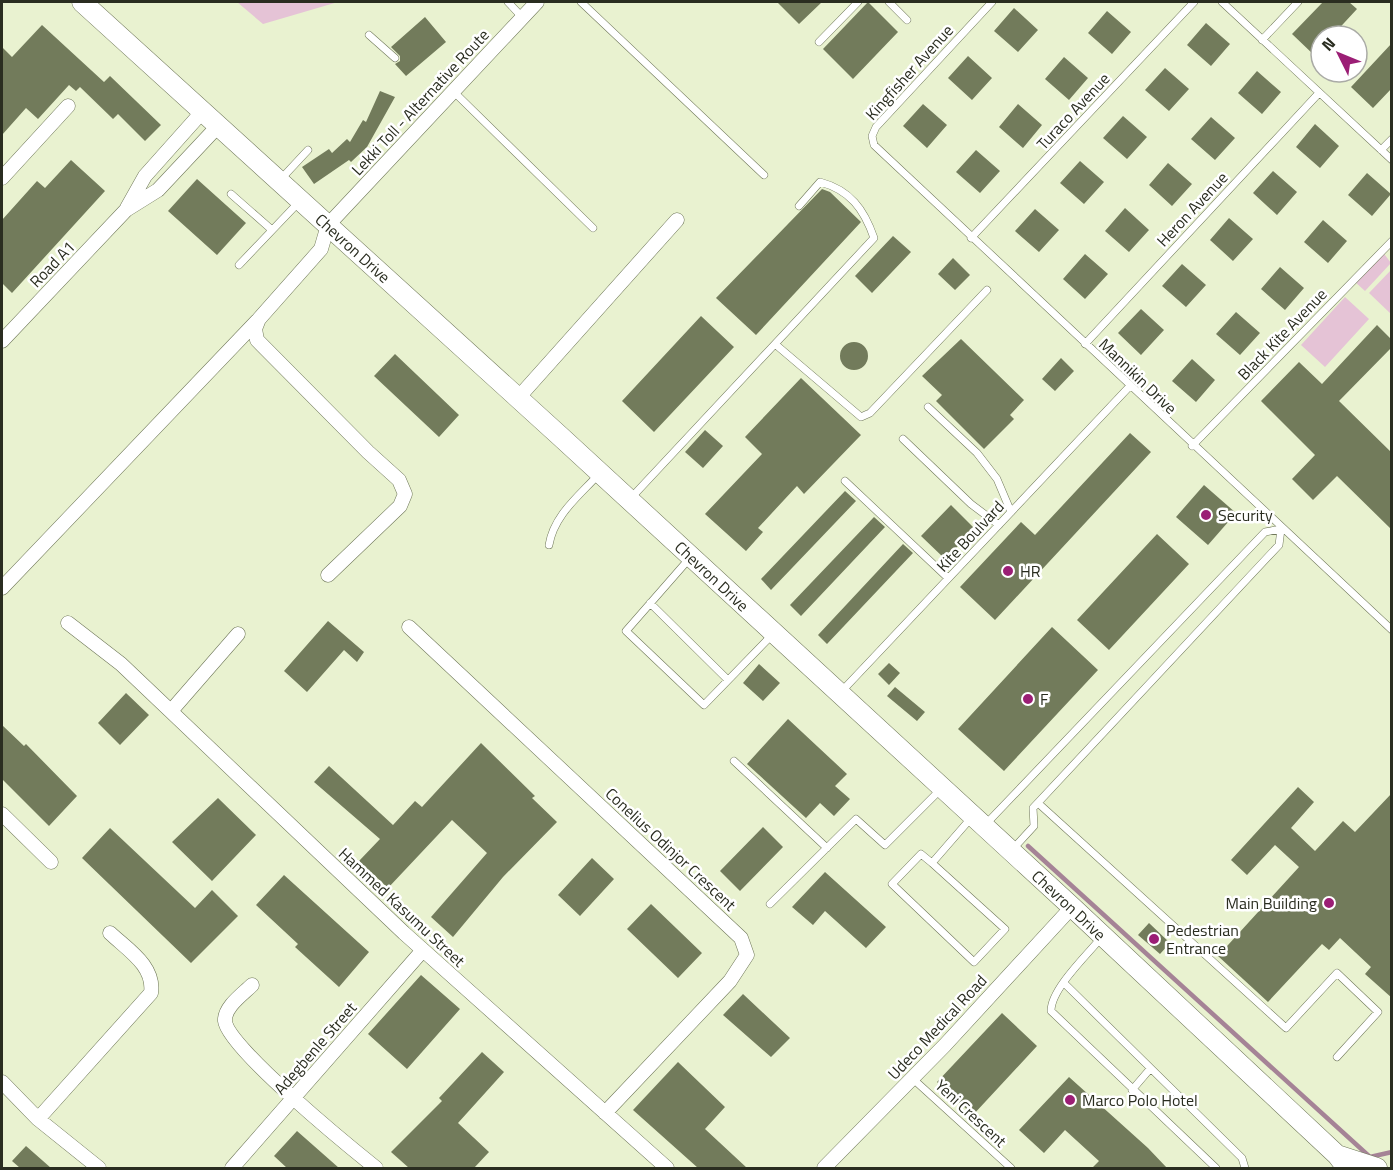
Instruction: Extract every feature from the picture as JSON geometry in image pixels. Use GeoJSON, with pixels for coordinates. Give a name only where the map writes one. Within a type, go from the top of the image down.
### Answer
{"type":"FeatureCollection","features":[{"type":"Feature","properties":{"kind":"main road","name":"Chevron Drive"},"geometry":{"type":"LineString","coordinates":[[82,2],[518,398],[1072,907],[1342,1162],[1377,1168]]}},
{"type":"Feature","properties":{"kind":"street","name":"Lekki Toll - Alternative Route"},"geometry":{"type":"LineString","coordinates":[[328,225],[537,2]]}},
{"type":"Feature","properties":{"kind":"street"},"geometry":{"type":"LineString","coordinates":[[2,178],[68,106]]}},
{"type":"Feature","properties":{"kind":"street"},"geometry":{"type":"LineString","coordinates":[[126,210],[145,176],[203,111]]}},
{"type":"Feature","properties":{"kind":"street"},"geometry":{"type":"LineString","coordinates":[[126,210],[158,190],[218,126]]}},
{"type":"Feature","properties":{"kind":"street","name":"Road A1"},"geometry":{"type":"LineString","coordinates":[[2,341],[126,210]]}},
{"type":"Feature","properties":{"kind":"street"},"geometry":{"type":"LineString","coordinates":[[518,398],[677,220]]}},
{"type":"Feature","properties":{"kind":"street"},"geometry":{"type":"LineString","coordinates":[[2,588],[259,320],[321,249],[328,225]]}},
{"type":"Feature","properties":{"kind":"street"},"geometry":{"type":"LineString","coordinates":[[259,320],[255,329],[257,340],[368,452],[399,480],[405,494],[400,506],[328,575]]}},
{"type":"Feature","properties":{"kind":"street","name":"Hammed Kasumu Street"},"geometry":{"type":"LineString","coordinates":[[68,622],[121,664],[423,950],[667,1168]]}},
{"type":"Feature","properties":{"kind":"street","name":"Conelius Odinjor Crescent"},"geometry":{"type":"LineString","coordinates":[[409,627],[741,938],[747,955],[730,981],[605,1113]]}},
{"type":"Feature","properties":{"kind":"street"},"geometry":{"type":"LineString","coordinates":[[171,711],[238,634]]}},
{"type":"Feature","properties":{"kind":"street"},"geometry":{"type":"LineString","coordinates":[[2,814],[51,862]]}},
{"type":"Feature","properties":{"kind":"street","name":"Udeco Medical Road"},"geometry":{"type":"LineString","coordinates":[[824,1168],[1072,907]]}},
{"type":"Feature","properties":{"kind":"street"},"geometry":{"type":"LineString","coordinates":[[38,1119],[151,993],[153,980],[148,970],[110,933]]}},
{"type":"Feature","properties":{"kind":"street","name":"Adegbenle Street"},"geometry":{"type":"LineString","coordinates":[[232,1168],[423,950]]}},
{"type":"Feature","properties":{"kind":"street"},"geometry":{"type":"LineString","coordinates":[[252,985],[226,1011],[227,1028],[232,1037],[293,1097],[376,1168]]}},
{"type":"Feature","properties":{"kind":"street"},"geometry":{"type":"LineString","coordinates":[[2,1082],[38,1119],[99,1168]]}},
{"type":"Feature","properties":{"kind":"lane"},"geometry":{"type":"LineString","coordinates":[[508,2],[522,17]]}},
{"type":"Feature","properties":{"kind":"lane"},"geometry":{"type":"LineString","coordinates":[[581,2],[764,175]]}},
{"type":"Feature","properties":{"kind":"lane"},"geometry":{"type":"LineString","coordinates":[[819,42],[858,2]]}},
{"type":"Feature","properties":{"kind":"lane"},"geometry":{"type":"LineString","coordinates":[[889,2],[907,20]]}},
{"type":"Feature","properties":{"kind":"lane","name":"Kingfisher Avenue"},"geometry":{"type":"LineString","coordinates":[[872,136],[876,126],[992,2]]}},
{"type":"Feature","properties":{"kind":"lane","name":"Turaco Avenue"},"geometry":{"type":"LineString","coordinates":[[971,238],[1194,2]]}},
{"type":"Feature","properties":{"kind":"lane"},"geometry":{"type":"LineString","coordinates":[[1222,2],[1392,160]]}},
{"type":"Feature","properties":{"kind":"lane"},"geometry":{"type":"LineString","coordinates":[[1262,40],[1298,2]]}},
{"type":"Feature","properties":{"kind":"lane"},"geometry":{"type":"LineString","coordinates":[[369,35],[395,58]]}},
{"type":"Feature","properties":{"kind":"lane"},"geometry":{"type":"LineString","coordinates":[[453,91],[593,228]]}},
{"type":"Feature","properties":{"kind":"lane","name":"Heron Avenue"},"geometry":{"type":"LineString","coordinates":[[1085,344],[1319,93]]}},
{"type":"Feature","properties":{"kind":"lane","name":"Mannikin Drive"},"geometry":{"type":"LineString","coordinates":[[872,136],[874,146],[879,152],[1392,630]]}},
{"type":"Feature","properties":{"kind":"lane"},"geometry":{"type":"LineString","coordinates":[[1381,150],[1392,139]]}},
{"type":"Feature","properties":{"kind":"lane"},"geometry":{"type":"LineString","coordinates":[[279,181],[308,150]]}},
{"type":"Feature","properties":{"kind":"lane"},"geometry":{"type":"LineString","coordinates":[[629,500],[874,238],[868,220],[852,197],[833,186],[820,182],[799,206]]}},
{"type":"Feature","properties":{"kind":"lane"},"geometry":{"type":"LineString","coordinates":[[231,194],[272,230]]}},
{"type":"Feature","properties":{"kind":"lane"},"geometry":{"type":"LineString","coordinates":[[239,265],[300,200]]}},
{"type":"Feature","properties":{"kind":"lane","name":"Black Kite Avenue"},"geometry":{"type":"LineString","coordinates":[[1192,446],[1392,241]]}},
{"type":"Feature","properties":{"kind":"lane"},"geometry":{"type":"LineString","coordinates":[[775,344],[861,417],[870,413],[987,290]]}},
{"type":"Feature","properties":{"kind":"lane","name":"Kite Boulvard"},"geometry":{"type":"LineString","coordinates":[[840,694],[1129,387]]}},
{"type":"Feature","properties":{"kind":"lane"},"geometry":{"type":"LineString","coordinates":[[928,407],[977,453],[997,479],[1011,512]]}},
{"type":"Feature","properties":{"kind":"lane"},"geometry":{"type":"LineString","coordinates":[[903,439],[971,504],[999,525]]}},
{"type":"Feature","properties":{"kind":"lane"},"geometry":{"type":"LineString","coordinates":[[549,545],[552,531],[560,516],[600,473]]}},
{"type":"Feature","properties":{"kind":"lane"},"geometry":{"type":"LineString","coordinates":[[845,481],[948,578]]}},
{"type":"Feature","properties":{"kind":"lane"},"geometry":{"type":"LineString","coordinates":[[932,863],[978,822],[1265,532],[1281,529],[1279,545],[1033,808],[1034,826],[1011,852]]}},
{"type":"Feature","properties":{"kind":"lane"},"geometry":{"type":"LineString","coordinates":[[691,557],[626,631],[704,705],[774,633]]}},
{"type":"Feature","properties":{"kind":"lane"},"geometry":{"type":"LineString","coordinates":[[650,603],[728,680]]}},
{"type":"Feature","properties":{"kind":"lane"},"geometry":{"type":"LineString","coordinates":[[734,761],[827,848]]}},
{"type":"Feature","properties":{"kind":"lane"},"geometry":{"type":"LineString","coordinates":[[770,904],[856,819],[885,845],[942,788]]}},
{"type":"Feature","properties":{"kind":"lane"},"geometry":{"type":"LineString","coordinates":[[1038,803],[1286,1028],[1337,973],[1378,1012],[1337,1057]]}},
{"type":"Feature","properties":{"kind":"lane"},"geometry":{"type":"LineString","coordinates":[[921,854],[932,863],[1005,929],[974,962],[892,884],[921,854]]}},
{"type":"Feature","properties":{"kind":"lane"},"geometry":{"type":"LineString","coordinates":[[1103,936],[1064,983],[1051,1002],[1050,1011],[1216,1168]]}},
{"type":"Feature","properties":{"kind":"lane"},"geometry":{"type":"LineString","coordinates":[[1064,983],[1242,1158],[1245,1168]]}},
{"type":"Feature","properties":{"kind":"lane"},"geometry":{"type":"LineString","coordinates":[[1132,1090],[1150,1069]]}},
{"type":"Feature","properties":{"kind":"lane","name":"Yeni Crescent"},"geometry":{"type":"LineString","coordinates":[[912,1078],[1011,1168]]}},
{"type":"Feature","properties":{"kind":"shaded area"},"geometry":{"type":"Polygon","coordinates":[[[237,2],[338,2],[263,24],[237,2]]]}},
{"type":"Feature","properties":{"kind":"shaded area"},"geometry":{"type":"Polygon","coordinates":[[[1382,251],[1391,263],[1365,291],[1354,281],[1382,251]]]}},
{"type":"Feature","properties":{"kind":"shaded area"},"geometry":{"type":"Polygon","coordinates":[[[1391,270],[1391,314],[1369,293],[1391,270]]]}},
{"type":"Feature","properties":{"kind":"shaded area"},"geometry":{"type":"Polygon","coordinates":[[[1345,297],[1369,319],[1325,367],[1301,345],[1345,297]]]}},
{"type":"Feature","properties":{"kind":"building"},"geometry":{"type":"Polygon","coordinates":[[[777,2],[822,2],[799,24],[777,2]]]}},
{"type":"Feature","properties":{"kind":"building"},"geometry":{"type":"Polygon","coordinates":[[[868,2],[898,32],[853,79],[823,49],[868,2]]]}},
{"type":"Feature","properties":{"kind":"building"},"geometry":{"type":"Polygon","coordinates":[[[1323,2],[1349,2],[1357,9],[1343,24],[1309,24],[1309,50],[1292,34],[1323,2]]]}},
{"type":"Feature","properties":{"kind":"building"},"geometry":{"type":"Polygon","coordinates":[[[1014,8],[1038,30],[1018,52],[994,31],[1014,8]]]}},
{"type":"Feature","properties":{"kind":"building"},"geometry":{"type":"Polygon","coordinates":[[[1107,11],[1131,32],[1112,54],[1088,33],[1107,11]]]}},
{"type":"Feature","properties":{"kind":"building"},"geometry":{"type":"Polygon","coordinates":[[[425,17],[446,42],[406,76],[395,64],[400,61],[400,56],[391,47],[425,17]]]}},
{"type":"Feature","properties":{"kind":"building"},"geometry":{"type":"Polygon","coordinates":[[[1206,23],[1230,44],[1211,66],[1187,45],[1206,23]]]}},
{"type":"Feature","properties":{"kind":"building"},"geometry":{"type":"Polygon","coordinates":[[[42,25],[104,82],[110,76],[161,125],[145,141],[118,114],[113,119],[80,87],[76,91],[69,85],[38,119],[26,108],[2,135],[2,47],[12,57],[42,25]]]}},
{"type":"Feature","properties":{"kind":"building"},"geometry":{"type":"Polygon","coordinates":[[[1392,43],[1392,88],[1373,108],[1351,87],[1354,84],[1369,84],[1369,68],[1392,43]]]}},
{"type":"Feature","properties":{"kind":"building"},"geometry":{"type":"Polygon","coordinates":[[[968,56],[992,78],[972,100],[948,78],[968,56]]]}},
{"type":"Feature","properties":{"kind":"building"},"geometry":{"type":"Polygon","coordinates":[[[1064,57],[1088,78],[1069,100],[1045,79],[1064,57]]]}},
{"type":"Feature","properties":{"kind":"building"},"geometry":{"type":"Polygon","coordinates":[[[1165,68],[1189,89],[1169,111],[1145,90],[1165,68]]]}},
{"type":"Feature","properties":{"kind":"building"},"geometry":{"type":"Polygon","coordinates":[[[1257,71],[1281,92],[1262,114],[1238,93],[1257,71]]]}},
{"type":"Feature","properties":{"kind":"building"},"geometry":{"type":"Polygon","coordinates":[[[380,91],[395,97],[367,147],[351,162],[349,160],[314,184],[302,167],[329,149],[332,153],[347,139],[350,142],[363,120],[366,122],[380,91]]]}},
{"type":"Feature","properties":{"kind":"building"},"geometry":{"type":"Polygon","coordinates":[[[923,104],[947,125],[927,148],[903,126],[923,104]]]}},
{"type":"Feature","properties":{"kind":"building"},"geometry":{"type":"Polygon","coordinates":[[[1018,104],[1042,125],[1023,148],[999,127],[1018,104]]]}},
{"type":"Feature","properties":{"kind":"building"},"geometry":{"type":"Polygon","coordinates":[[[1123,116],[1147,137],[1127,159],[1103,138],[1123,116]]]}},
{"type":"Feature","properties":{"kind":"building"},"geometry":{"type":"Polygon","coordinates":[[[1211,117],[1235,138],[1215,160],[1191,139],[1211,117]]]}},
{"type":"Feature","properties":{"kind":"building"},"geometry":{"type":"Polygon","coordinates":[[[1315,124],[1339,146],[1320,168],[1296,147],[1315,124]]]}},
{"type":"Feature","properties":{"kind":"building"},"geometry":{"type":"Polygon","coordinates":[[[976,150],[1000,171],[980,193],[956,172],[976,150]]]}},
{"type":"Feature","properties":{"kind":"building"},"geometry":{"type":"Polygon","coordinates":[[[71,160],[105,191],[12,293],[2,283],[2,220],[37,181],[45,188],[71,160]]]}},
{"type":"Feature","properties":{"kind":"building"},"geometry":{"type":"Polygon","coordinates":[[[1080,161],[1104,182],[1084,204],[1060,183],[1080,161]]]}},
{"type":"Feature","properties":{"kind":"building"},"geometry":{"type":"Polygon","coordinates":[[[1168,163],[1192,184],[1172,206],[1149,185],[1168,163]]]}},
{"type":"Feature","properties":{"kind":"building"},"geometry":{"type":"Polygon","coordinates":[[[1273,171],[1297,192],[1277,215],[1253,193],[1273,171]]]}},
{"type":"Feature","properties":{"kind":"building"},"geometry":{"type":"Polygon","coordinates":[[[1367,173],[1391,194],[1372,216],[1348,195],[1367,173]]]}},
{"type":"Feature","properties":{"kind":"building"},"geometry":{"type":"Polygon","coordinates":[[[197,179],[246,223],[217,255],[168,211],[197,179]]]}},
{"type":"Feature","properties":{"kind":"building"},"geometry":{"type":"Polygon","coordinates":[[[822,189],[830,192],[861,222],[756,335],[716,298],[822,189]]]}},
{"type":"Feature","properties":{"kind":"building"},"geometry":{"type":"Polygon","coordinates":[[[1125,208],[1149,230],[1129,252],[1105,231],[1125,208]]]}},
{"type":"Feature","properties":{"kind":"building"},"geometry":{"type":"Polygon","coordinates":[[[1035,209],[1059,230],[1039,252],[1015,231],[1035,209]]]}},
{"type":"Feature","properties":{"kind":"building"},"geometry":{"type":"Polygon","coordinates":[[[1229,218],[1253,239],[1233,261],[1210,240],[1229,218]]]}},
{"type":"Feature","properties":{"kind":"building"},"geometry":{"type":"Polygon","coordinates":[[[1323,220],[1347,241],[1328,263],[1304,242],[1323,220]]]}},
{"type":"Feature","properties":{"kind":"building"},"geometry":{"type":"Polygon","coordinates":[[[893,236],[911,252],[872,293],[855,276],[893,236]]]}},
{"type":"Feature","properties":{"kind":"building"},"geometry":{"type":"Polygon","coordinates":[[[1085,254],[1108,274],[1085,299],[1063,279],[1085,254]]]}},
{"type":"Feature","properties":{"kind":"building"},"geometry":{"type":"Polygon","coordinates":[[[953,258],[970,275],[955,290],[938,274],[953,258]]]}},
{"type":"Feature","properties":{"kind":"building"},"geometry":{"type":"Polygon","coordinates":[[[1182,264],[1206,285],[1186,307],[1162,286],[1182,264]]]}},
{"type":"Feature","properties":{"kind":"building"},"geometry":{"type":"Polygon","coordinates":[[[1280,267],[1304,288],[1285,310],[1261,289],[1280,267]]]}},
{"type":"Feature","properties":{"kind":"building"},"geometry":{"type":"Polygon","coordinates":[[[1141,309],[1164,330],[1141,355],[1118,333],[1141,309]]]}},
{"type":"Feature","properties":{"kind":"building"},"geometry":{"type":"Polygon","coordinates":[[[1236,312],[1260,333],[1240,355],[1216,334],[1236,312]]]}},
{"type":"Feature","properties":{"kind":"building"},"geometry":{"type":"Polygon","coordinates":[[[701,316],[734,347],[654,432],[622,401],[701,316]]]}},
{"type":"Feature","properties":{"kind":"building"},"geometry":{"type":"Polygon","coordinates":[[[1377,325],[1392,340],[1392,347],[1339,401],[1392,453],[1392,530],[1337,476],[1313,500],[1292,479],[1315,455],[1261,401],[1299,362],[1322,384],[1377,325]]]}},
{"type":"Feature","properties":{"kind":"building"},"geometry":{"type":"Polygon","coordinates":[[[961,339],[1024,400],[1010,415],[1014,419],[984,449],[936,401],[942,395],[922,376],[961,339]]]}},
{"type":"Feature","properties":{"kind":"building"},"geometry":{"type":"Polygon","coordinates":[[[854,342],[864,346],[868,356],[864,366],[854,370],[844,366],[840,356],[844,346],[854,342]]]}},
{"type":"Feature","properties":{"kind":"building"},"geometry":{"type":"Polygon","coordinates":[[[395,354],[459,415],[439,437],[374,376],[395,354]]]}},
{"type":"Feature","properties":{"kind":"building"},"geometry":{"type":"Polygon","coordinates":[[[1061,358],[1074,371],[1055,391],[1042,379],[1061,358]]]}},
{"type":"Feature","properties":{"kind":"building"},"geometry":{"type":"Polygon","coordinates":[[[1192,359],[1215,380],[1196,402],[1172,381],[1192,359]]]}},
{"type":"Feature","properties":{"kind":"building"},"geometry":{"type":"Polygon","coordinates":[[[801,378],[861,435],[804,494],[797,486],[758,528],[763,532],[746,551],[705,514],[762,454],[745,437],[801,378]]]}},
{"type":"Feature","properties":{"kind":"building"},"geometry":{"type":"Polygon","coordinates":[[[705,430],[723,446],[703,468],[685,452],[705,430]]]}},
{"type":"Feature","properties":{"kind":"building"},"geometry":{"type":"Polygon","coordinates":[[[1130,433],[1151,452],[995,620],[960,587],[1021,522],[1035,535],[1130,433]]]}},
{"type":"Feature","properties":{"kind":"building","name":"Security"},"geometry":{"type":"Polygon","coordinates":[[[1204,485],[1236,513],[1208,545],[1176,517],[1204,485]]]}},
{"type":"Feature","properties":{"kind":"building"},"geometry":{"type":"Polygon","coordinates":[[[845,491],[856,501],[771,590],[761,579],[845,491]]]}},
{"type":"Feature","properties":{"kind":"building"},"geometry":{"type":"Polygon","coordinates":[[[951,505],[975,529],[945,559],[921,536],[951,505]]]}},
{"type":"Feature","properties":{"kind":"building"},"geometry":{"type":"Polygon","coordinates":[[[874,517],[885,527],[801,616],[790,605],[874,517]]]}},
{"type":"Feature","properties":{"kind":"building"},"geometry":{"type":"Polygon","coordinates":[[[1157,534],[1189,564],[1109,650],[1077,620],[1157,534]]]}},
{"type":"Feature","properties":{"kind":"building"},"geometry":{"type":"Polygon","coordinates":[[[903,544],[913,553],[827,644],[818,635],[903,544]]]}},
{"type":"Feature","properties":{"kind":"building"},"geometry":{"type":"Polygon","coordinates":[[[328,621],[364,652],[357,662],[344,650],[307,692],[284,671],[328,621]]]}},
{"type":"Feature","properties":{"kind":"building","name":"F"},"geometry":{"type":"Polygon","coordinates":[[[1052,627],[1098,670],[1004,771],[958,729],[1052,627]]]}},
{"type":"Feature","properties":{"kind":"building"},"geometry":{"type":"Polygon","coordinates":[[[889,663],[900,673],[889,685],[878,674],[889,663]]]}},
{"type":"Feature","properties":{"kind":"building"},"geometry":{"type":"Polygon","coordinates":[[[759,664],[780,683],[763,701],[743,683],[759,664]]]}},
{"type":"Feature","properties":{"kind":"building"},"geometry":{"type":"Polygon","coordinates":[[[895,687],[925,712],[917,721],[887,696],[895,687]]]}},
{"type":"Feature","properties":{"kind":"building"},"geometry":{"type":"Polygon","coordinates":[[[126,693],[149,715],[120,745],[98,723],[126,693]]]}},
{"type":"Feature","properties":{"kind":"building"},"geometry":{"type":"Polygon","coordinates":[[[788,719],[847,774],[835,786],[850,799],[834,816],[820,803],[806,818],[747,764],[788,719]]]}},
{"type":"Feature","properties":{"kind":"building"},"geometry":{"type":"Polygon","coordinates":[[[2,725],[24,746],[26,744],[77,796],[49,826],[2,779],[2,725]]]}},
{"type":"Feature","properties":{"kind":"building"},"geometry":{"type":"Polygon","coordinates":[[[481,743],[535,796],[532,798],[557,822],[503,877],[453,937],[431,917],[487,853],[452,820],[388,888],[359,861],[380,839],[314,782],[329,766],[393,825],[415,801],[422,807],[481,743]]]}},
{"type":"Feature","properties":{"kind":"building","name":"Main Building"},"geometry":{"type":"Polygon","coordinates":[[[1298,787],[1314,802],[1291,828],[1315,851],[1343,821],[1355,832],[1392,793],[1392,998],[1365,974],[1371,967],[1340,938],[1329,950],[1322,944],[1268,1002],[1218,956],[1299,867],[1275,845],[1247,875],[1231,860],[1298,787]]]}},
{"type":"Feature","properties":{"kind":"building"},"geometry":{"type":"Polygon","coordinates":[[[218,798],[256,835],[212,881],[172,842],[218,798]]]}},
{"type":"Feature","properties":{"kind":"building"},"geometry":{"type":"Polygon","coordinates":[[[763,827],[783,847],[740,891],[720,871],[763,827]]]}},
{"type":"Feature","properties":{"kind":"building"},"geometry":{"type":"Polygon","coordinates":[[[110,828],[195,908],[212,890],[238,916],[191,963],[82,858],[110,828]]]}},
{"type":"Feature","properties":{"kind":"building"},"geometry":{"type":"Polygon","coordinates":[[[592,858],[614,879],[580,916],[558,895],[592,858]]]}},
{"type":"Feature","properties":{"kind":"building"},"geometry":{"type":"Polygon","coordinates":[[[825,872],[886,927],[866,948],[825,911],[813,925],[792,907],[825,872]]]}},
{"type":"Feature","properties":{"kind":"building"},"geometry":{"type":"Polygon","coordinates":[[[284,875],[369,952],[339,987],[295,947],[298,944],[256,905],[284,875]]]}},
{"type":"Feature","properties":{"kind":"building"},"geometry":{"type":"Polygon","coordinates":[[[651,904],[702,953],[678,978],[627,929],[651,904]]]}},
{"type":"Feature","properties":{"kind":"building","name":"Pedestrian Entrance"},"geometry":{"type":"Polygon","coordinates":[[[1149,923],[1170,943],[1160,954],[1138,935],[1149,923]]]}},
{"type":"Feature","properties":{"kind":"building"},"geometry":{"type":"Polygon","coordinates":[[[421,975],[460,1009],[407,1069],[368,1034],[421,975]]]}},
{"type":"Feature","properties":{"kind":"building"},"geometry":{"type":"Polygon","coordinates":[[[743,994],[790,1038],[771,1057],[723,1015],[743,994]]]}},
{"type":"Feature","properties":{"kind":"building"},"geometry":{"type":"Polygon","coordinates":[[[1002,1013],[1037,1046],[973,1115],[937,1082],[1002,1013]]]}},
{"type":"Feature","properties":{"kind":"building"},"geometry":{"type":"Polygon","coordinates":[[[482,1052],[504,1072],[458,1123],[489,1152],[474,1168],[409,1168],[391,1152],[442,1101],[439,1098],[482,1052]]]}},
{"type":"Feature","properties":{"kind":"building"},"geometry":{"type":"Polygon","coordinates":[[[678,1062],[725,1107],[705,1129],[747,1168],[698,1168],[633,1110],[678,1062]]]}},
{"type":"Feature","properties":{"kind":"building","name":"Marco Polo Hotel"},"geometry":{"type":"Polygon","coordinates":[[[1069,1077],[1167,1168],[1092,1168],[1099,1161],[1065,1130],[1044,1153],[1019,1130],[1069,1077]]]}},
{"type":"Feature","properties":{"kind":"building"},"geometry":{"type":"Polygon","coordinates":[[[297,1131],[339,1168],[287,1168],[274,1156],[297,1131]]]}},
{"type":"Feature","properties":{"kind":"building"},"geometry":{"type":"Polygon","coordinates":[[[26,1146],[51,1168],[20,1168],[12,1161],[26,1146]]]}},
{"type":"Feature","properties":{"kind":"waterway"},"geometry":{"type":"LineString","coordinates":[[1028,846],[1370,1157],[1392,1152]]}},
{"type":"Feature","properties":{"kind":"place","name":"Security"},"geometry":{"type":"Point","coordinates":[1206,515]}},
{"type":"Feature","properties":{"kind":"place","name":"HR"},"geometry":{"type":"Point","coordinates":[1008,571]}},
{"type":"Feature","properties":{"kind":"place","name":"F"},"geometry":{"type":"Point","coordinates":[1028,699]}},
{"type":"Feature","properties":{"kind":"place","name":"Main Building"},"geometry":{"type":"Point","coordinates":[1329,903]}},
{"type":"Feature","properties":{"kind":"place","name":"Pedestrian Entrance"},"geometry":{"type":"Point","coordinates":[1154,939]}},
{"type":"Feature","properties":{"kind":"place","name":"Marco Polo Hotel"},"geometry":{"type":"Point","coordinates":[1070,1100]}}]}
